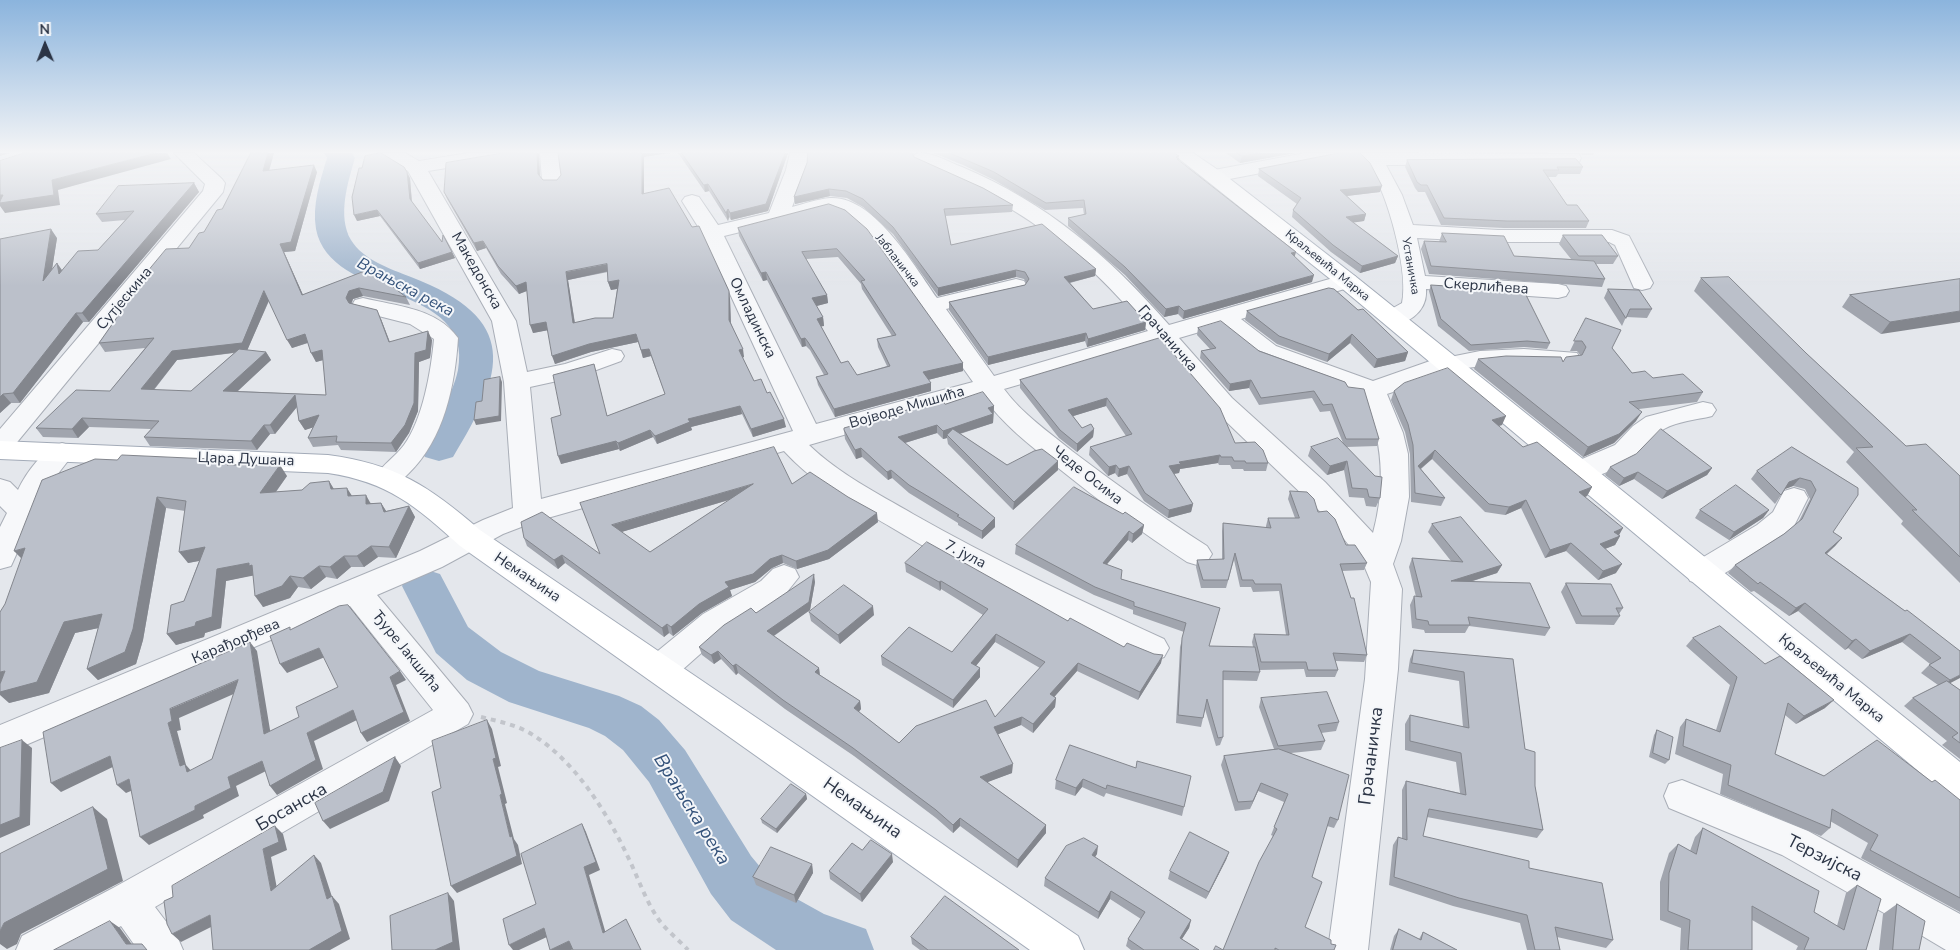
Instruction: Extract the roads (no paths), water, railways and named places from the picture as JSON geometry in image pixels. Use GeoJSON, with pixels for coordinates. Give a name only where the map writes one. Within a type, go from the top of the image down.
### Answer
{"type":"FeatureCollection","features":[{"type":"Feature","properties":{"kind":"main road","name":"Краљевића Марка"},"geometry":{"type":"LineString","coordinates":[[1241,197],[1347,281],[1960,784]]}},
{"type":"Feature","properties":{"kind":"main road","name":"Цара Душана"},"geometry":{"type":"LineString","coordinates":[[0,450],[351,466],[388,477],[439,511],[470,538]]}},
{"type":"Feature","properties":{"kind":"main road","name":"Немањина"},"geometry":{"type":"LineString","coordinates":[[470,538],[1064,950]]}},
{"type":"Feature","properties":{"kind":"street","name":"Сутјескина"},"geometry":{"type":"LineString","coordinates":[[0,446],[209,197]]}},
{"type":"Feature","properties":{"kind":"street","name":"Македонска"},"geometry":{"type":"LineString","coordinates":[[433,197],[504,321],[518,382],[528,513]]}},
{"type":"Feature","properties":{"kind":"street"},"geometry":{"type":"LineString","coordinates":[[778,218],[786,197]]}},
{"type":"Feature","properties":{"kind":"street","name":"Грачаничка"},"geometry":{"type":"LineString","coordinates":[[1010,197],[1047,220],[1098,263],[1165,335],[1222,404],[1360,534],[1379,563],[1386,585],[1384,656],[1348,950]]}},
{"type":"Feature","properties":{"kind":"street","name":"Устаничка"},"geometry":{"type":"LineString","coordinates":[[1392,318],[1413,307],[1416,296],[1415,282],[1393,197]]}},
{"type":"Feature","properties":{"kind":"street","name":"Омладинска"},"geometry":{"type":"LineString","coordinates":[[692,202],[712,233],[800,438]]}},
{"type":"Feature","properties":{"kind":"street","name":"Јабланичка"},"geometry":{"type":"LineString","coordinates":[[712,233],[830,204],[846,205],[884,241],[987,386]]}},
{"type":"Feature","properties":{"kind":"street"},"geometry":{"type":"LineString","coordinates":[[1403,231],[1498,236],[1612,236],[1622,240],[1625,244],[1642,283]]}},
{"type":"Feature","properties":{"kind":"street","name":"Војводе Мишића"},"geometry":{"type":"LineString","coordinates":[[470,538],[528,513],[987,386],[1347,281]]}},
{"type":"Feature","properties":{"kind":"street","name":"Скерлићева"},"geometry":{"type":"LineString","coordinates":[[1415,282],[1558,291]]}},
{"type":"Feature","properties":{"kind":"street"},"geometry":{"type":"LineString","coordinates":[[931,306],[1016,286]]}},
{"type":"Feature","properties":{"kind":"street"},"geometry":{"type":"LineString","coordinates":[[362,305],[384,311],[408,314],[436,326],[446,338],[445,358],[421,439],[413,452],[388,477]]}},
{"type":"Feature","properties":{"kind":"street"},"geometry":{"type":"LineString","coordinates":[[1225,318],[1267,351],[1373,390],[1447,364],[1497,356],[1568,358]]}},
{"type":"Feature","properties":{"kind":"street"},"geometry":{"type":"LineString","coordinates":[[518,382],[571,371],[612,356]]}},
{"type":"Feature","properties":{"kind":"street","name":"Чеде Осима"},"geometry":{"type":"LineString","coordinates":[[987,386],[1002,405],[1031,432],[1132,511],[1197,554]]}},
{"type":"Feature","properties":{"kind":"street"},"geometry":{"type":"LineString","coordinates":[[1373,390],[1388,428],[1397,468],[1395,502],[1391,526],[1379,563]]}},
{"type":"Feature","properties":{"kind":"street"},"geometry":{"type":"LineString","coordinates":[[1578,472],[1622,454],[1633,445],[1642,432],[1666,418],[1703,410]]}},
{"type":"Feature","properties":{"kind":"street","name":"7. јула"},"geometry":{"type":"LineString","coordinates":[[800,438],[800,453],[826,475],[921,532],[1068,608],[1153,648]]}},
{"type":"Feature","properties":{"kind":"street"},"geometry":{"type":"LineString","coordinates":[[0,558],[34,485],[62,452]]}},
{"type":"Feature","properties":{"kind":"street"},"geometry":{"type":"LineString","coordinates":[[0,489],[21,510]]}},
{"type":"Feature","properties":{"kind":"street"},"geometry":{"type":"LineString","coordinates":[[1701,573],[1766,533],[1784,519],[1794,498]]}},
{"type":"Feature","properties":{"kind":"street","name":"Карађорђева"},"geometry":{"type":"LineString","coordinates":[[0,741],[431,559],[470,538]]}},
{"type":"Feature","properties":{"kind":"street"},"geometry":{"type":"LineString","coordinates":[[660,669],[714,623],[772,589],[784,576]]}},
{"type":"Feature","properties":{"kind":"street","name":"Ђуре Јакшића"},"geometry":{"type":"LineString","coordinates":[[356,591],[456,714]]}},
{"type":"Feature","properties":{"kind":"street","name":"Босанска"},"geometry":{"type":"LineString","coordinates":[[36,950],[127,902],[456,714]]}},
{"type":"Feature","properties":{"kind":"street","name":"Терзијска"},"geometry":{"type":"LineString","coordinates":[[1682,796],[1795,843],[1898,899],[1960,936]]}},
{"type":"Feature","properties":{"kind":"street"},"geometry":{"type":"LineString","coordinates":[[127,902],[162,950]]}},
{"type":"Feature","properties":{"kind":"waterway","name":"Врањска река"},"geometry":{"type":"LineString","coordinates":[[331,197],[330,220],[332,230],[335,240],[347,256],[365,269],[432,297],[452,309],[467,326],[475,347],[475,373],[464,402],[439,448]]}},
{"type":"Feature","properties":{"kind":"waterway","name":"Врањска река"},"geometry":{"type":"LineString","coordinates":[[424,586],[452,640],[484,666],[526,688],[602,711],[623,721],[641,735],[667,766],[731,875],[751,900],[777,919],[811,938],[845,950]]}}]}
